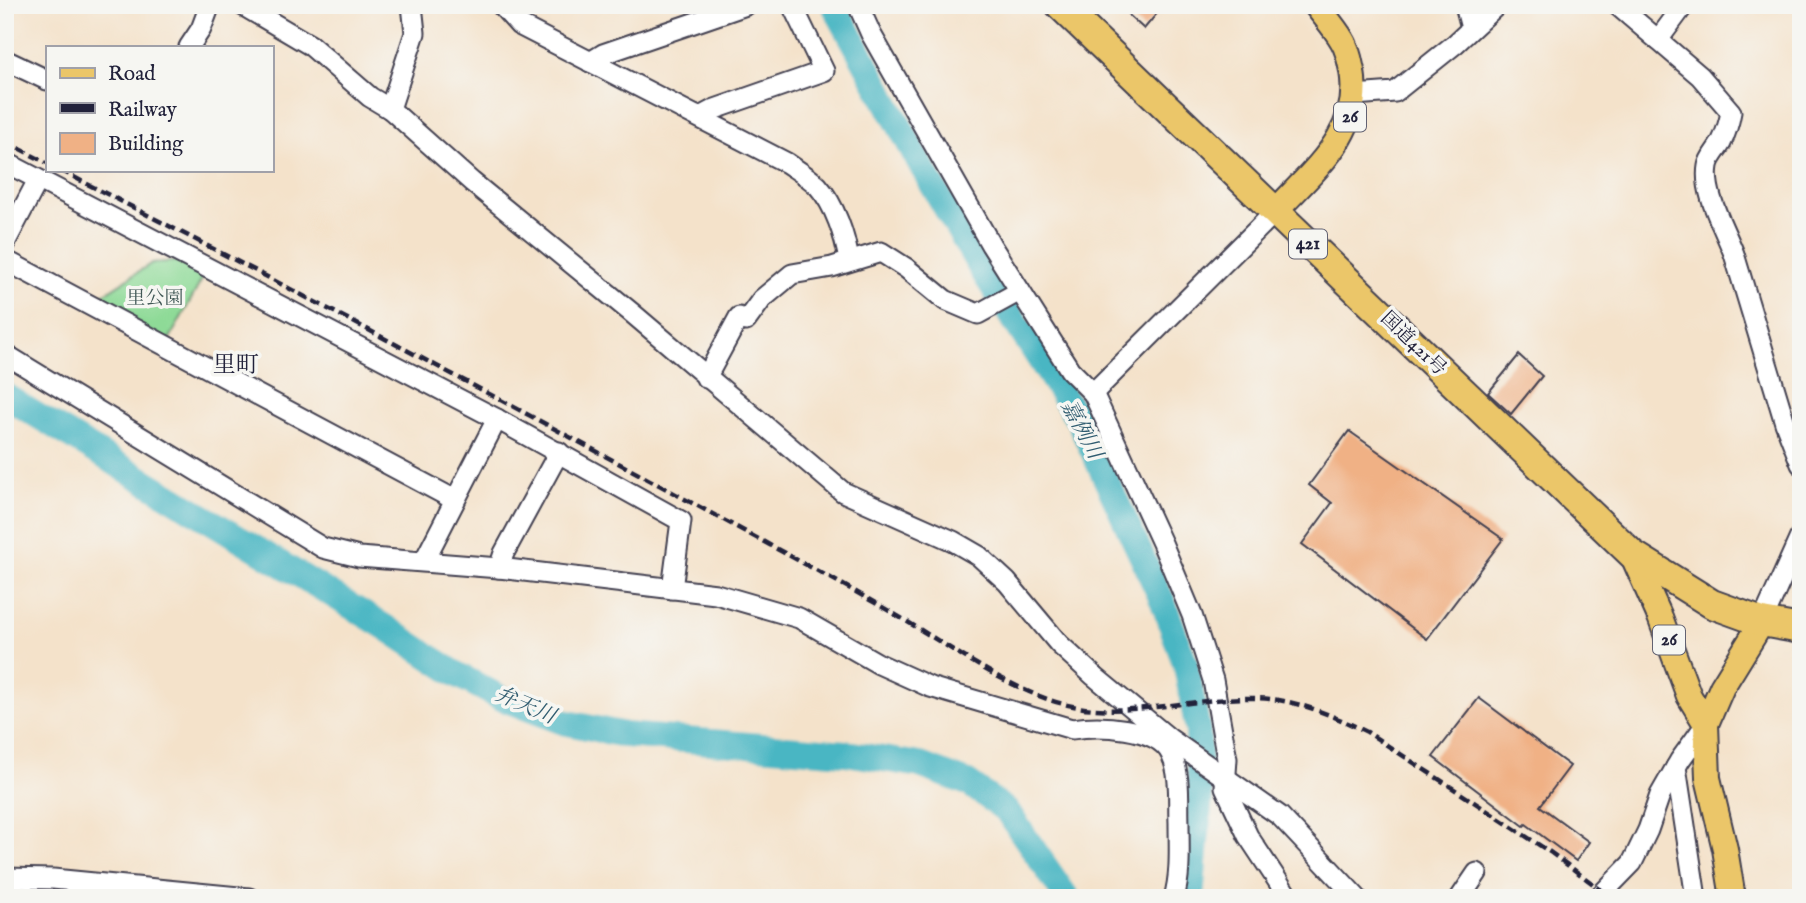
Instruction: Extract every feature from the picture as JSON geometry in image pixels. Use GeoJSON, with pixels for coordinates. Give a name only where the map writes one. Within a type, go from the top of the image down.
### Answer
{"type":"FeatureCollection","features":[{"type":"Feature","properties":{"kind":"highway","name":"国道421号"},"geometry":{"type":"LineString","coordinates":[[1060,5],[1632,554],[1712,604],[1762,622],[1801,629]]}},
{"type":"Feature","properties":{"kind":"main road","name":"26"},"geometry":{"type":"LineString","coordinates":[[1275,212],[1339,140],[1349,120],[1354,95],[1351,68],[1343,41],[1316,5]]}},
{"type":"Feature","properties":{"kind":"main road","name":"26"},"geometry":{"type":"LineString","coordinates":[[1632,554],[1660,617],[1689,696],[1706,724]]}},
{"type":"Feature","properties":{"kind":"main road","name":"26"},"geometry":{"type":"LineString","coordinates":[[1733,898],[1725,849],[1708,778],[1706,724],[1722,687],[1762,622]]}},
{"type":"Feature","properties":{"kind":"main road","name":"26"},"geometry":{"type":"LineString","coordinates":[[1725,849],[1742,898]]}},
{"type":"Feature","properties":{"kind":"street"},"geometry":{"type":"LineString","coordinates":[[190,46],[201,29],[210,5]]}},
{"type":"Feature","properties":{"kind":"street"},"geometry":{"type":"LineString","coordinates":[[242,5],[301,39],[370,97],[390,109],[472,182],[843,492],[953,541],[979,556],[1007,582],[1059,644],[1167,742],[1174,766],[1178,798],[1180,869],[1174,898]]}},
{"type":"Feature","properties":{"kind":"street"},"geometry":{"type":"LineString","coordinates":[[390,109],[415,33],[412,5]]}},
{"type":"Feature","properties":{"kind":"street"},"geometry":{"type":"LineString","coordinates":[[501,5],[519,25],[787,163],[818,186],[833,209],[849,261]]}},
{"type":"Feature","properties":{"kind":"street"},"geometry":{"type":"LineString","coordinates":[[590,62],[603,54],[746,5]]}},
{"type":"Feature","properties":{"kind":"street"},"geometry":{"type":"LineString","coordinates":[[700,117],[715,109],[824,71],[792,5]]}},
{"type":"Feature","properties":{"kind":"street"},"geometry":{"type":"LineString","coordinates":[[858,5],[878,46],[1017,293],[1070,370],[1093,393],[1192,615],[1213,680],[1227,760],[1222,776],[1226,787],[1248,836],[1289,898]]}},
{"type":"Feature","properties":{"kind":"street"},"geometry":{"type":"LineString","coordinates":[[1465,5],[1471,28]]}},
{"type":"Feature","properties":{"kind":"street"},"geometry":{"type":"LineString","coordinates":[[1354,95],[1395,92],[1497,5]]}},
{"type":"Feature","properties":{"kind":"street"},"geometry":{"type":"LineString","coordinates":[[1617,5],[1700,76],[1731,112],[1726,132],[1708,165],[1709,184],[1717,216],[1725,229],[1793,417],[1801,464]]}},
{"type":"Feature","properties":{"kind":"street"},"geometry":{"type":"LineString","coordinates":[[1658,40],[1684,5]]}},
{"type":"Feature","properties":{"kind":"street"},"geometry":{"type":"LineString","coordinates":[[5,60],[46,80]]}},
{"type":"Feature","properties":{"kind":"street"},"geometry":{"type":"LineString","coordinates":[[5,162],[497,419],[681,521],[672,589]]}},
{"type":"Feature","properties":{"kind":"street"},"geometry":{"type":"LineString","coordinates":[[5,243],[38,180]]}},
{"type":"Feature","properties":{"kind":"street"},"geometry":{"type":"LineString","coordinates":[[1093,393],[1275,212]]}},
{"type":"Feature","properties":{"kind":"street"},"geometry":{"type":"LineString","coordinates":[[706,378],[739,317],[746,321],[762,299],[797,272],[832,267],[881,252],[906,268],[945,300],[978,314],[1017,293]]}},
{"type":"Feature","properties":{"kind":"street"},"geometry":{"type":"LineString","coordinates":[[5,260],[454,500]]}},
{"type":"Feature","properties":{"kind":"street"},"geometry":{"type":"LineString","coordinates":[[5,354],[323,548],[359,557],[499,568],[716,594],[799,618],[879,664],[930,687],[1072,729],[1122,728],[1167,742],[1187,752],[1280,816],[1357,898]]}},
{"type":"Feature","properties":{"kind":"street"},"geometry":{"type":"LineString","coordinates":[[424,561],[497,419]]}},
{"type":"Feature","properties":{"kind":"street"},"geometry":{"type":"LineString","coordinates":[[499,568],[504,553],[559,452]]}},
{"type":"Feature","properties":{"kind":"street"},"geometry":{"type":"LineString","coordinates":[[1762,622],[1801,535]]}},
{"type":"Feature","properties":{"kind":"street"},"geometry":{"type":"LineString","coordinates":[[1598,898],[1632,863],[1648,830],[1660,795],[1706,724]]}},
{"type":"Feature","properties":{"kind":"street"},"geometry":{"type":"LineString","coordinates":[[1676,767],[1696,898]]}},
{"type":"Feature","properties":{"kind":"street"},"geometry":{"type":"LineString","coordinates":[[1460,898],[1476,873]]}},
{"type":"Feature","properties":{"kind":"street"},"geometry":{"type":"LineString","coordinates":[[5,878],[53,879],[249,898]]}},
{"type":"Feature","properties":{"kind":"green space","name":"里公園"},"geometry":{"type":"Polygon","coordinates":[[[180,261],[205,274],[168,342],[93,301],[152,263],[180,261]]]}},
{"type":"Feature","properties":{"kind":"building"},"geometry":{"type":"Polygon","coordinates":[[[1118,5],[1164,5],[1144,29],[1118,5]]]}},
{"type":"Feature","properties":{"kind":"building"},"geometry":{"type":"Polygon","coordinates":[[[1519,355],[1542,376],[1511,414],[1488,393],[1519,355]]]}},
{"type":"Feature","properties":{"kind":"building"},"geometry":{"type":"Polygon","coordinates":[[[1349,431],[1503,539],[1427,639],[1302,544],[1332,503],[1309,485],[1349,431]]]}},
{"type":"Feature","properties":{"kind":"building"},"geometry":{"type":"Polygon","coordinates":[[[1479,698],[1570,766],[1540,806],[1589,842],[1576,861],[1526,824],[1524,826],[1433,757],[1479,698]]]}},
{"type":"Feature","properties":{"kind":"waterway","name":"嘉例川"},"geometry":{"type":"LineString","coordinates":[[834,5],[980,267],[1078,419],[1163,602],[1186,666],[1198,731],[1200,795],[1191,898]]}},
{"type":"Feature","properties":{"kind":"waterway","name":"弁天川"},"geometry":{"type":"LineString","coordinates":[[5,396],[385,627],[456,674],[501,698],[563,722],[625,735],[846,753],[920,765],[968,783],[1007,811],[1067,898]]}},
{"type":"Feature","properties":{"kind":"railway"},"geometry":{"type":"LineString","coordinates":[[5,141],[46,162]]}},
{"type":"Feature","properties":{"kind":"railway"},"geometry":{"type":"LineString","coordinates":[[64,172],[657,484],[862,595],[991,673],[1028,691],[1073,706],[1099,709],[1151,708],[1256,698],[1285,701],[1313,709],[1367,732],[1550,852],[1612,898]]}},
{"type":"Feature","properties":{"kind":"district","name":"里町"},"geometry":{"type":"Point","coordinates":[236,365]}}]}
